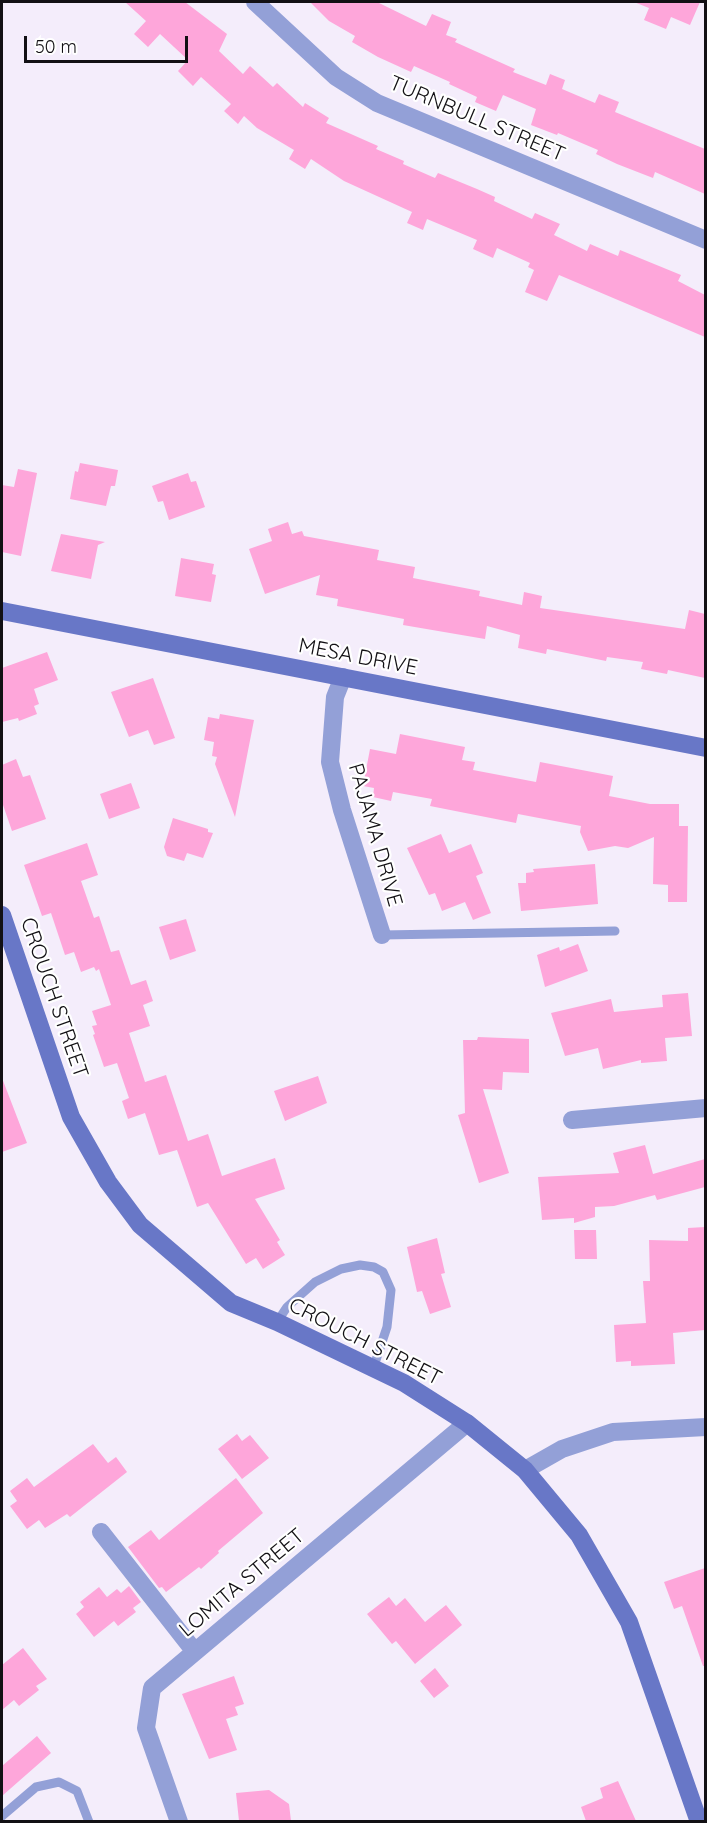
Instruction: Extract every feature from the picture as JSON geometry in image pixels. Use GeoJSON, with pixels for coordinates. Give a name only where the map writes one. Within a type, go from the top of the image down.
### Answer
{"type":"FeatureCollection","features":[{"type":"Feature","properties":{"kind":"street","name":"TURNBULL STREET"},"geometry":{"type":"LineString","coordinates":[[255,2],[336,77],[376,103],[705,240]]}},
{"type":"Feature","properties":{"kind":"street","name":"MESA DRIVE"},"geometry":{"type":"LineString","coordinates":[[2,611],[705,748]]}},
{"type":"Feature","properties":{"kind":"street","name":"PAJAMA DRIVE"},"geometry":{"type":"LineString","coordinates":[[343,677],[335,697],[330,762],[342,810],[382,935]]}},
{"type":"Feature","properties":{"kind":"street","name":"CROUCH STREET"},"geometry":{"type":"LineString","coordinates":[[2,915],[71,1117],[108,1182],[140,1225],[231,1304],[277,1322],[404,1383],[467,1423],[525,1470],[579,1535],[629,1622],[699,1821]]}},
{"type":"Feature","properties":{"kind":"street"},"geometry":{"type":"LineString","coordinates":[[572,1120],[705,1108]]}},
{"type":"Feature","properties":{"kind":"street","name":"LOMITA STREET"},"geometry":{"type":"LineString","coordinates":[[179,1821],[146,1728],[152,1688],[467,1423]]}},
{"type":"Feature","properties":{"kind":"street"},"geometry":{"type":"LineString","coordinates":[[525,1470],[562,1449],[613,1432],[705,1427]]}},
{"type":"Feature","properties":{"kind":"street"},"geometry":{"type":"LineString","coordinates":[[101,1532],[195,1652]]}},
{"type":"Feature","properties":{"kind":"lane"},"geometry":{"type":"LineString","coordinates":[[382,935],[615,930]]}},
{"type":"Feature","properties":{"kind":"lane"},"geometry":{"type":"LineString","coordinates":[[277,1322],[287,1307],[315,1282],[341,1269],[360,1265],[374,1267],[383,1272],[391,1290],[387,1327],[374,1369]]}},
{"type":"Feature","properties":{"kind":"lane"},"geometry":{"type":"LineString","coordinates":[[2,1816],[36,1787],[59,1782],[77,1791],[89,1821]]}},
{"type":"Feature","properties":{"kind":"building"},"geometry":{"type":"Polygon","coordinates":[[[125,2],[185,2],[227,34],[219,51],[243,74],[250,66],[273,87],[277,83],[303,107],[305,103],[329,118],[326,123],[378,146],[376,149],[435,178],[438,173],[495,197],[494,201],[532,219],[535,213],[560,224],[554,235],[587,251],[590,244],[618,256],[620,250],[681,275],[678,281],[705,295],[705,337],[559,275],[547,301],[525,292],[534,270],[528,267],[530,263],[497,248],[493,258],[473,249],[477,240],[427,219],[423,230],[407,223],[412,212],[344,181],[311,159],[305,169],[289,159],[294,150],[257,128],[244,116],[238,124],[224,111],[231,104],[201,77],[193,86],[178,71],[188,60],[160,34],[148,47],[134,34],[146,21],[125,2]]]}},
{"type":"Feature","properties":{"kind":"building"},"geometry":{"type":"Polygon","coordinates":[[[310,2],[377,2],[426,26],[432,14],[451,22],[446,35],[457,39],[455,42],[515,69],[513,72],[546,85],[550,74],[565,80],[562,89],[595,103],[599,94],[619,102],[615,112],[705,149],[705,194],[655,172],[653,178],[617,164],[596,154],[598,150],[558,133],[557,135],[531,125],[536,109],[503,95],[496,111],[475,102],[477,97],[449,84],[450,82],[414,66],[411,72],[378,57],[352,42],[355,36],[329,21],[310,2]]]}},
{"type":"Feature","properties":{"kind":"building"},"geometry":{"type":"Polygon","coordinates":[[[634,2],[700,2],[690,25],[671,17],[666,29],[644,20],[649,8],[634,2]]]}},
{"type":"Feature","properties":{"kind":"building"},"geometry":{"type":"Polygon","coordinates":[[[80,463],[118,470],[115,486],[111,486],[106,506],[70,499],[75,471],[78,472],[80,463]]]}},
{"type":"Feature","properties":{"kind":"building"},"geometry":{"type":"Polygon","coordinates":[[[18,469],[37,473],[21,556],[2,552],[2,485],[14,487],[18,469]]]}},
{"type":"Feature","properties":{"kind":"building"},"geometry":{"type":"Polygon","coordinates":[[[188,473],[191,482],[196,481],[205,507],[169,520],[163,501],[158,502],[152,486],[188,473]]]}},
{"type":"Feature","properties":{"kind":"building"},"geometry":{"type":"Polygon","coordinates":[[[288,522],[292,534],[302,531],[304,536],[379,550],[377,560],[415,567],[413,578],[480,591],[479,596],[522,605],[524,592],[542,596],[540,608],[685,629],[689,610],[705,614],[705,678],[668,670],[667,674],[641,669],[643,662],[607,657],[606,661],[547,649],[546,654],[518,648],[520,635],[487,626],[485,639],[403,625],[404,619],[337,606],[338,599],[316,595],[320,575],[265,594],[249,549],[272,541],[268,529],[288,522]]]}},
{"type":"Feature","properties":{"kind":"building"},"geometry":{"type":"Polygon","coordinates":[[[61,534],[105,542],[98,545],[91,579],[51,571],[61,534]]]}},
{"type":"Feature","properties":{"kind":"building"},"geometry":{"type":"Polygon","coordinates":[[[181,558],[214,564],[212,574],[216,575],[211,602],[175,596],[181,558]]]}},
{"type":"Feature","properties":{"kind":"building"},"geometry":{"type":"Polygon","coordinates":[[[47,652],[58,680],[34,689],[39,704],[34,706],[37,714],[19,721],[18,718],[2,722],[2,668],[47,652]]]}},
{"type":"Feature","properties":{"kind":"building"},"geometry":{"type":"Polygon","coordinates":[[[153,678],[175,738],[154,745],[148,730],[129,737],[111,692],[153,678]]]}},
{"type":"Feature","properties":{"kind":"building"},"geometry":{"type":"Polygon","coordinates":[[[220,714],[254,720],[235,817],[215,764],[217,757],[212,756],[214,742],[204,740],[208,717],[219,719],[220,714]]]}},
{"type":"Feature","properties":{"kind":"building"},"geometry":{"type":"Polygon","coordinates":[[[400,734],[465,747],[462,760],[475,762],[473,770],[536,782],[540,762],[613,776],[609,796],[650,804],[679,804],[679,826],[688,826],[687,902],[668,902],[668,885],[653,884],[654,837],[628,848],[615,846],[588,851],[580,832],[581,826],[518,814],[516,823],[430,806],[432,799],[393,792],[391,801],[373,797],[374,788],[363,786],[370,749],[396,754],[400,734]]]}},
{"type":"Feature","properties":{"kind":"building"},"geometry":{"type":"Polygon","coordinates":[[[16,759],[23,777],[30,775],[46,819],[12,831],[2,802],[2,765],[16,759]]]}},
{"type":"Feature","properties":{"kind":"building"},"geometry":{"type":"Polygon","coordinates":[[[131,783],[140,808],[109,819],[100,794],[131,783]]]}},
{"type":"Feature","properties":{"kind":"building"},"geometry":{"type":"Polygon","coordinates":[[[173,818],[208,829],[208,832],[213,833],[203,858],[187,853],[184,861],[167,856],[164,847],[173,818]]]}},
{"type":"Feature","properties":{"kind":"building"},"geometry":{"type":"Polygon","coordinates":[[[441,834],[449,853],[471,844],[483,873],[476,876],[491,913],[473,920],[465,902],[442,911],[435,893],[429,895],[407,848],[441,834]]]}},
{"type":"Feature","properties":{"kind":"building"},"geometry":{"type":"Polygon","coordinates":[[[87,843],[98,875],[81,881],[94,918],[99,916],[111,952],[119,950],[131,985],[146,980],[153,1001],[143,1005],[150,1026],[129,1033],[145,1082],[166,1075],[188,1141],[208,1134],[222,1176],[275,1158],[285,1189],[255,1199],[280,1240],[277,1242],[285,1255],[263,1269],[256,1258],[246,1264],[208,1203],[197,1207],[177,1150],[159,1155],[145,1113],[128,1119],[122,1101],[129,1098],[117,1063],[104,1067],[93,1035],[95,1034],[92,1026],[97,1025],[92,1011],[111,1005],[99,969],[96,971],[94,967],[81,972],[74,952],[65,955],[51,913],[42,916],[24,865],[87,843]]]}},
{"type":"Feature","properties":{"kind":"building"},"geometry":{"type":"Polygon","coordinates":[[[595,864],[598,904],[521,911],[518,883],[526,883],[526,873],[534,872],[533,869],[595,864]]]}},
{"type":"Feature","properties":{"kind":"building"},"geometry":{"type":"Polygon","coordinates":[[[186,919],[196,951],[170,960],[159,927],[186,919]]]}},
{"type":"Feature","properties":{"kind":"building"},"geometry":{"type":"Polygon","coordinates":[[[578,944],[588,971],[545,987],[537,955],[559,947],[560,951],[578,944]]]}},
{"type":"Feature","properties":{"kind":"building"},"geometry":{"type":"Polygon","coordinates":[[[688,993],[692,1036],[665,1038],[667,1061],[641,1063],[641,1060],[603,1069],[598,1048],[565,1056],[551,1013],[611,999],[614,1012],[663,1007],[662,995],[688,993]]]}},
{"type":"Feature","properties":{"kind":"building"},"geometry":{"type":"Polygon","coordinates":[[[478,1037],[529,1039],[529,1073],[503,1072],[502,1090],[483,1089],[509,1173],[479,1183],[458,1115],[465,1113],[463,1040],[477,1040],[478,1037]]]}},
{"type":"Feature","properties":{"kind":"building"},"geometry":{"type":"Polygon","coordinates":[[[318,1076],[327,1103],[285,1121],[274,1091],[318,1076]]]}},
{"type":"Feature","properties":{"kind":"building"},"geometry":{"type":"Polygon","coordinates":[[[2,1078],[27,1143],[2,1152],[2,1078]]]}},
{"type":"Feature","properties":{"kind":"building"},"geometry":{"type":"Polygon","coordinates":[[[645,1145],[653,1174],[705,1159],[705,1187],[657,1200],[655,1195],[614,1206],[595,1207],[595,1217],[574,1223],[574,1218],[542,1220],[538,1177],[619,1173],[613,1153],[645,1145]]]}},
{"type":"Feature","properties":{"kind":"building"},"geometry":{"type":"Polygon","coordinates":[[[705,1227],[705,1330],[673,1333],[675,1364],[631,1366],[631,1361],[616,1362],[614,1325],[646,1323],[643,1281],[650,1281],[649,1240],[688,1241],[688,1228],[705,1227]]]}},
{"type":"Feature","properties":{"kind":"building"},"geometry":{"type":"Polygon","coordinates":[[[574,1230],[596,1230],[597,1259],[575,1259],[574,1230]]]}},
{"type":"Feature","properties":{"kind":"building"},"geometry":{"type":"Polygon","coordinates":[[[437,1238],[445,1273],[441,1274],[451,1307],[430,1314],[422,1291],[417,1292],[407,1247],[437,1238]]]}},
{"type":"Feature","properties":{"kind":"building"},"geometry":{"type":"Polygon","coordinates":[[[237,1434],[242,1441],[250,1435],[269,1458],[242,1479],[218,1449],[237,1434]]]}},
{"type":"Feature","properties":{"kind":"building"},"geometry":{"type":"Polygon","coordinates":[[[93,1444],[108,1463],[116,1457],[127,1472],[70,1517],[67,1514],[45,1528],[39,1520],[27,1529],[10,1506],[17,1501],[10,1491],[27,1478],[34,1487],[93,1444]]]}},
{"type":"Feature","properties":{"kind":"building"},"geometry":{"type":"Polygon","coordinates":[[[236,1478],[263,1513],[218,1551],[219,1553],[201,1569],[199,1567],[166,1592],[162,1587],[159,1588],[128,1547],[151,1530],[159,1540],[236,1478]]]}},
{"type":"Feature","properties":{"kind":"building"},"geometry":{"type":"Polygon","coordinates":[[[705,1568],[705,1666],[703,1666],[682,1606],[674,1609],[664,1582],[705,1568]]]}},
{"type":"Feature","properties":{"kind":"building"},"geometry":{"type":"Polygon","coordinates":[[[129,1586],[141,1602],[133,1608],[136,1612],[118,1626],[114,1621],[94,1637],[76,1614],[84,1607],[80,1602],[99,1587],[107,1597],[117,1589],[121,1593],[129,1586]]]}},
{"type":"Feature","properties":{"kind":"building"},"geometry":{"type":"Polygon","coordinates":[[[389,1597],[396,1606],[405,1598],[425,1622],[446,1605],[462,1625],[415,1664],[396,1641],[392,1644],[367,1614],[389,1597]]]}},
{"type":"Feature","properties":{"kind":"building"},"geometry":{"type":"Polygon","coordinates":[[[23,1648],[47,1679],[36,1686],[39,1690],[19,1706],[14,1700],[2,1710],[2,1665],[23,1648]]]}},
{"type":"Feature","properties":{"kind":"building"},"geometry":{"type":"Polygon","coordinates":[[[435,1668],[449,1686],[434,1698],[420,1681],[435,1668]]]}},
{"type":"Feature","properties":{"kind":"building"},"geometry":{"type":"Polygon","coordinates":[[[234,1676],[244,1704],[235,1707],[238,1715],[226,1719],[237,1750],[209,1759],[182,1694],[234,1676]]]}},
{"type":"Feature","properties":{"kind":"building"},"geometry":{"type":"Polygon","coordinates":[[[37,1736],[51,1753],[2,1796],[2,1766],[37,1736]]]}},
{"type":"Feature","properties":{"kind":"building"},"geometry":{"type":"Polygon","coordinates":[[[618,1781],[636,1821],[586,1821],[581,1807],[603,1798],[600,1788],[618,1781]]]}},
{"type":"Feature","properties":{"kind":"building"},"geometry":{"type":"Polygon","coordinates":[[[269,1790],[289,1804],[291,1821],[239,1821],[236,1793],[269,1790]]]}}]}
